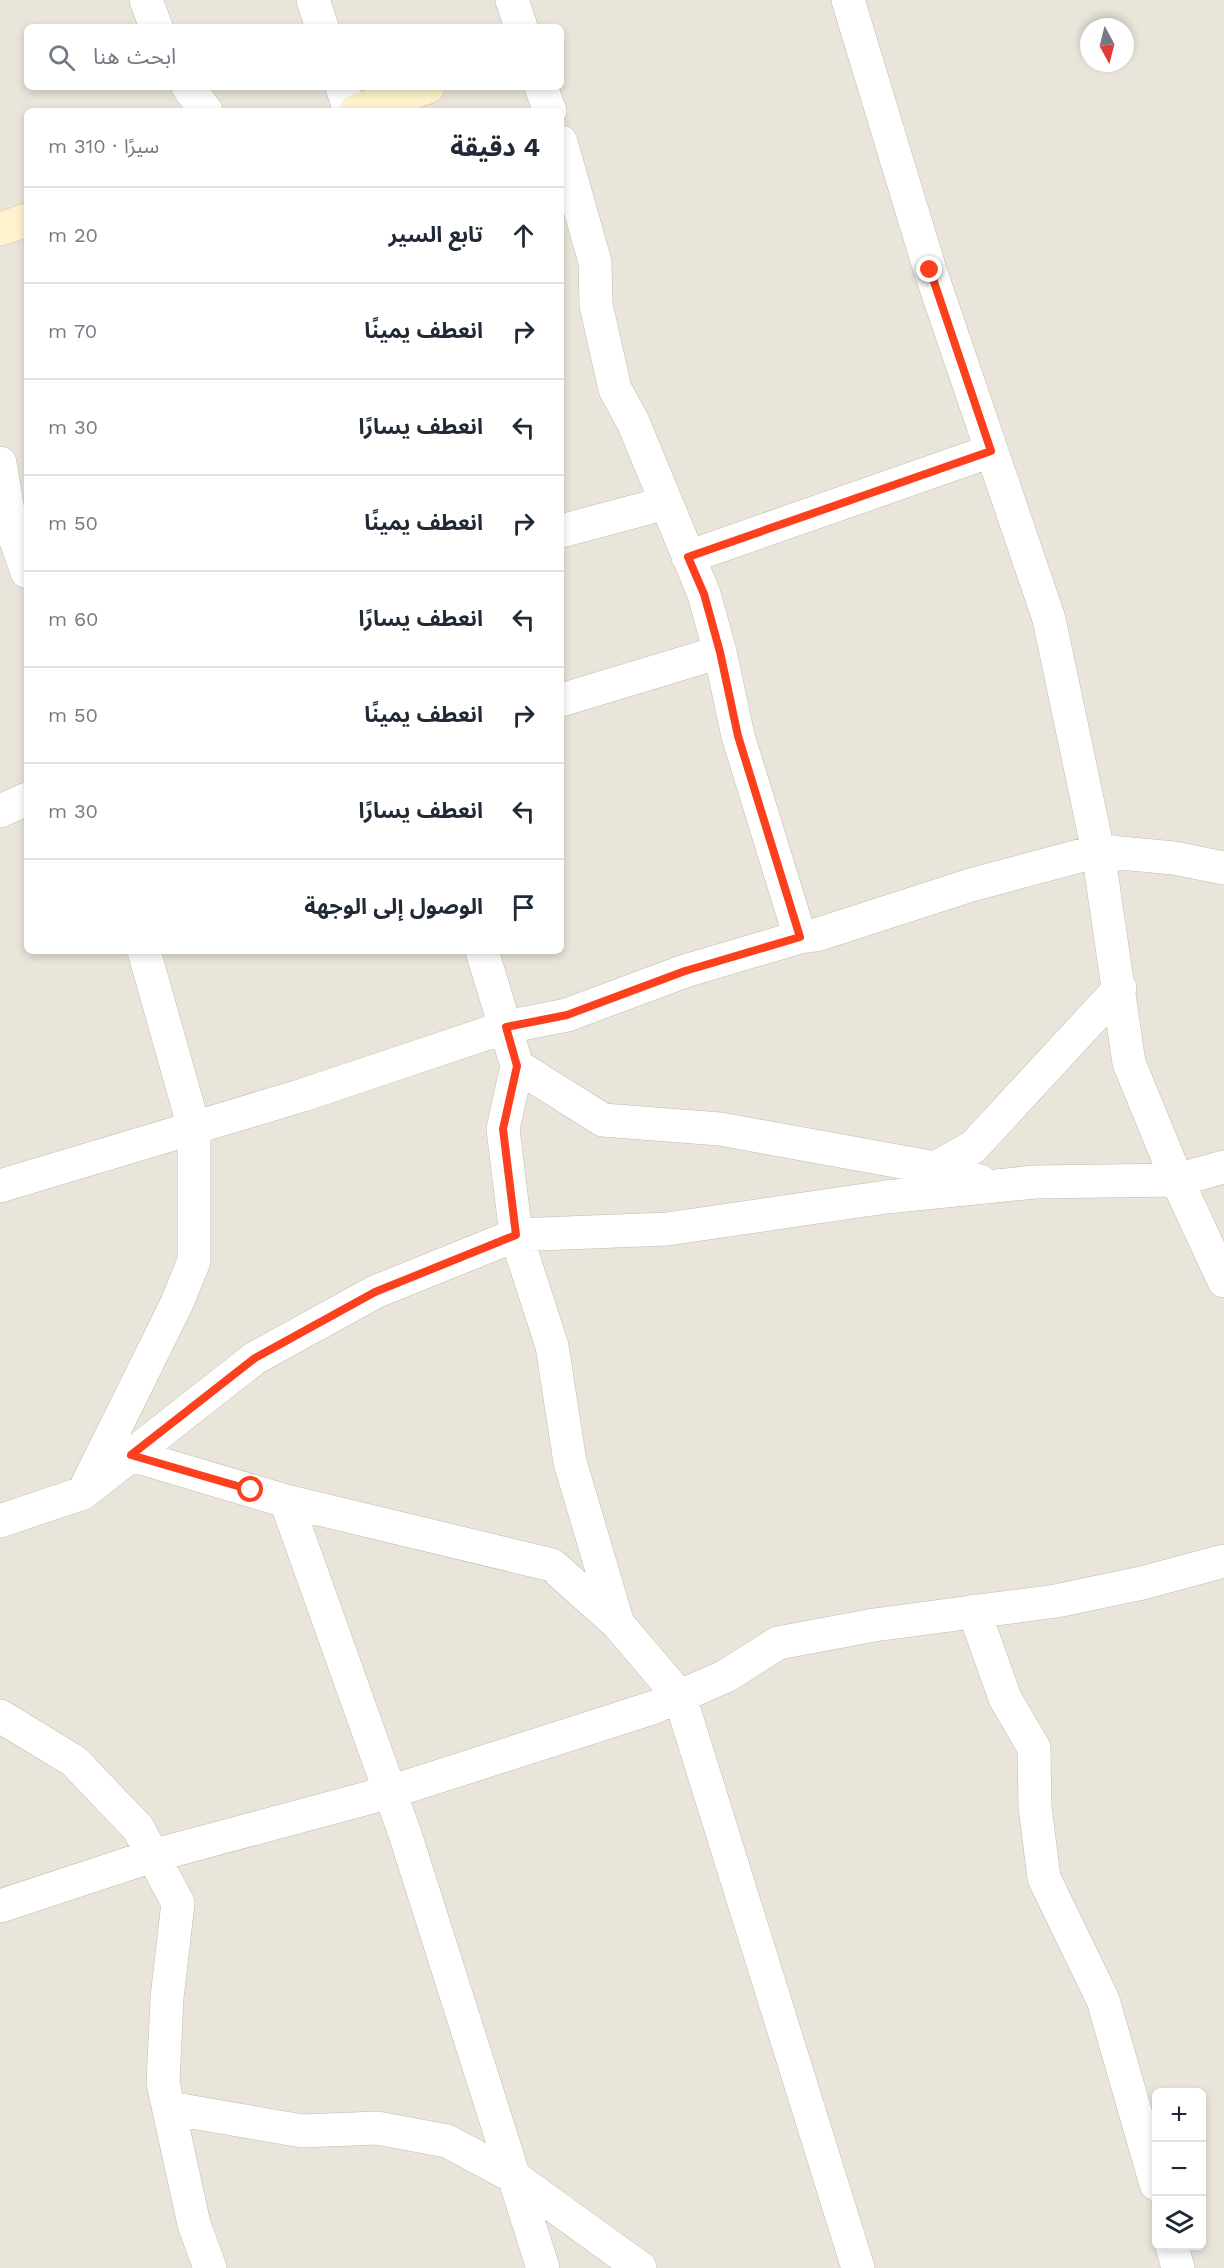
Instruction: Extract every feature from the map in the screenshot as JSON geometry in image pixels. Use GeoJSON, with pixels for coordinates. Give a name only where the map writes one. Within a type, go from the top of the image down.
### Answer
{"type":"FeatureCollection","features":[{"type":"Feature","properties":{"kind":"street"},"geometry":{"type":"LineString","coordinates":[[146,0],[155,24]]}},
{"type":"Feature","properties":{"kind":"street"},"geometry":{"type":"LineString","coordinates":[[313,0],[321,24]]}},
{"type":"Feature","properties":{"kind":"street"},"geometry":{"type":"LineString","coordinates":[[512,0],[520,24]]}},
{"type":"Feature","properties":{"kind":"street"},"geometry":{"type":"LineString","coordinates":[[848,0],[930,270],[1049,619],[1098,851],[1120,988],[1129,1063],[1178,1180],[1224,1281]]}},
{"type":"Feature","properties":{"kind":"street"},"geometry":{"type":"LineString","coordinates":[[190,90],[204,108]]}},
{"type":"Feature","properties":{"kind":"street"},"geometry":{"type":"LineString","coordinates":[[343,90],[349,108]]}},
{"type":"Feature","properties":{"kind":"street"},"geometry":{"type":"LineString","coordinates":[[365,108],[419,90]]}},
{"type":"Feature","properties":{"kind":"street"},"geometry":{"type":"LineString","coordinates":[[542,90],[549,108]]}},
{"type":"Feature","properties":{"kind":"street"},"geometry":{"type":"LineString","coordinates":[[564,153],[595,262],[596,305],[615,389],[633,422],[704,594],[720,652],[738,736],[800,937]]}},
{"type":"Feature","properties":{"kind":"street"},"geometry":{"type":"LineString","coordinates":[[0,229],[24,221]]}},
{"type":"Feature","properties":{"kind":"street"},"geometry":{"type":"LineString","coordinates":[[688,557],[991,451]]}},
{"type":"Feature","properties":{"kind":"street"},"geometry":{"type":"LineString","coordinates":[[0,462],[3,497],[24,563]]}},
{"type":"Feature","properties":{"kind":"street"},"geometry":{"type":"LineString","coordinates":[[564,530],[666,503]]}},
{"type":"Feature","properties":{"kind":"street"},"geometry":{"type":"LineString","coordinates":[[564,699],[720,652]]}},
{"type":"Feature","properties":{"kind":"street"},"geometry":{"type":"LineString","coordinates":[[0,811],[24,799]]}},
{"type":"Feature","properties":{"kind":"street"},"geometry":{"type":"LineString","coordinates":[[0,1186],[303,1095],[506,1027],[567,1015],[685,971],[800,937],[816,935],[971,885],[1098,851],[1174,858],[1224,868]]}},
{"type":"Feature","properties":{"kind":"street"},"geometry":{"type":"LineString","coordinates":[[82,1493],[177,1303],[194,1261],[194,1128],[145,954]]}},
{"type":"Feature","properties":{"kind":"street"},"geometry":{"type":"LineString","coordinates":[[483,954],[517,1066],[503,1129],[516,1235],[552,1346],[570,1462],[618,1624]]}},
{"type":"Feature","properties":{"kind":"street"},"geometry":{"type":"LineString","coordinates":[[886,1197],[973,1147],[1120,988]]}},
{"type":"Feature","properties":{"kind":"street"},"geometry":{"type":"LineString","coordinates":[[517,1066],[603,1119],[720,1129],[935,1168],[999,1186]]}},
{"type":"Feature","properties":{"kind":"street"},"geometry":{"type":"LineString","coordinates":[[0,1521],[82,1493],[255,1358],[375,1292],[516,1235],[667,1229],[886,1197],[1035,1182],[1178,1180],[1224,1167]]}},
{"type":"Feature","properties":{"kind":"street"},"geometry":{"type":"LineString","coordinates":[[131,1455],[286,1501],[552,1565],[618,1624],[680,1697],[858,2268]]}},
{"type":"Feature","properties":{"kind":"street"},"geometry":{"type":"LineString","coordinates":[[286,1501],[390,1792],[543,2268]]}},
{"type":"Feature","properties":{"kind":"street"},"geometry":{"type":"LineString","coordinates":[[0,1906],[152,1856],[390,1792],[655,1707],[726,1676],[778,1643],[874,1625],[1056,1601],[1142,1583],[1224,1561]]}},
{"type":"Feature","properties":{"kind":"street"},"geometry":{"type":"LineString","coordinates":[[974,1611],[1005,1698],[1034,1748],[1035,1807],[1044,1878],[1103,2000],[1152,2170]]}},
{"type":"Feature","properties":{"kind":"street"},"geometry":{"type":"LineString","coordinates":[[0,1716],[74,1761],[138,1828],[178,1903],[166,1998],[163,2083],[194,2224],[210,2268]]}},
{"type":"Feature","properties":{"kind":"street"},"geometry":{"type":"LineString","coordinates":[[169,2108],[302,2131],[377,2128],[447,2141],[514,2176],[640,2268]]}},
{"type":"Feature","properties":{"kind":"street"},"geometry":{"type":"LineString","coordinates":[[1173,2250],[1178,2268]]}},
{"type":"Feature","properties":{"kind":"shaded area"},"geometry":{"type":"Polygon","coordinates":[[[0,0],[1224,0],[1224,2268],[0,2268],[0,0]]]}},
{"type":"Feature","properties":{"kind":"route"},"geometry":{"type":"LineString","coordinates":[[251,1490],[131,1455],[255,1358],[375,1292],[516,1235],[503,1129],[517,1066],[506,1027],[567,1015],[685,971],[800,937],[738,736],[720,652],[704,594],[688,557],[991,451],[930,270]]}}]}
